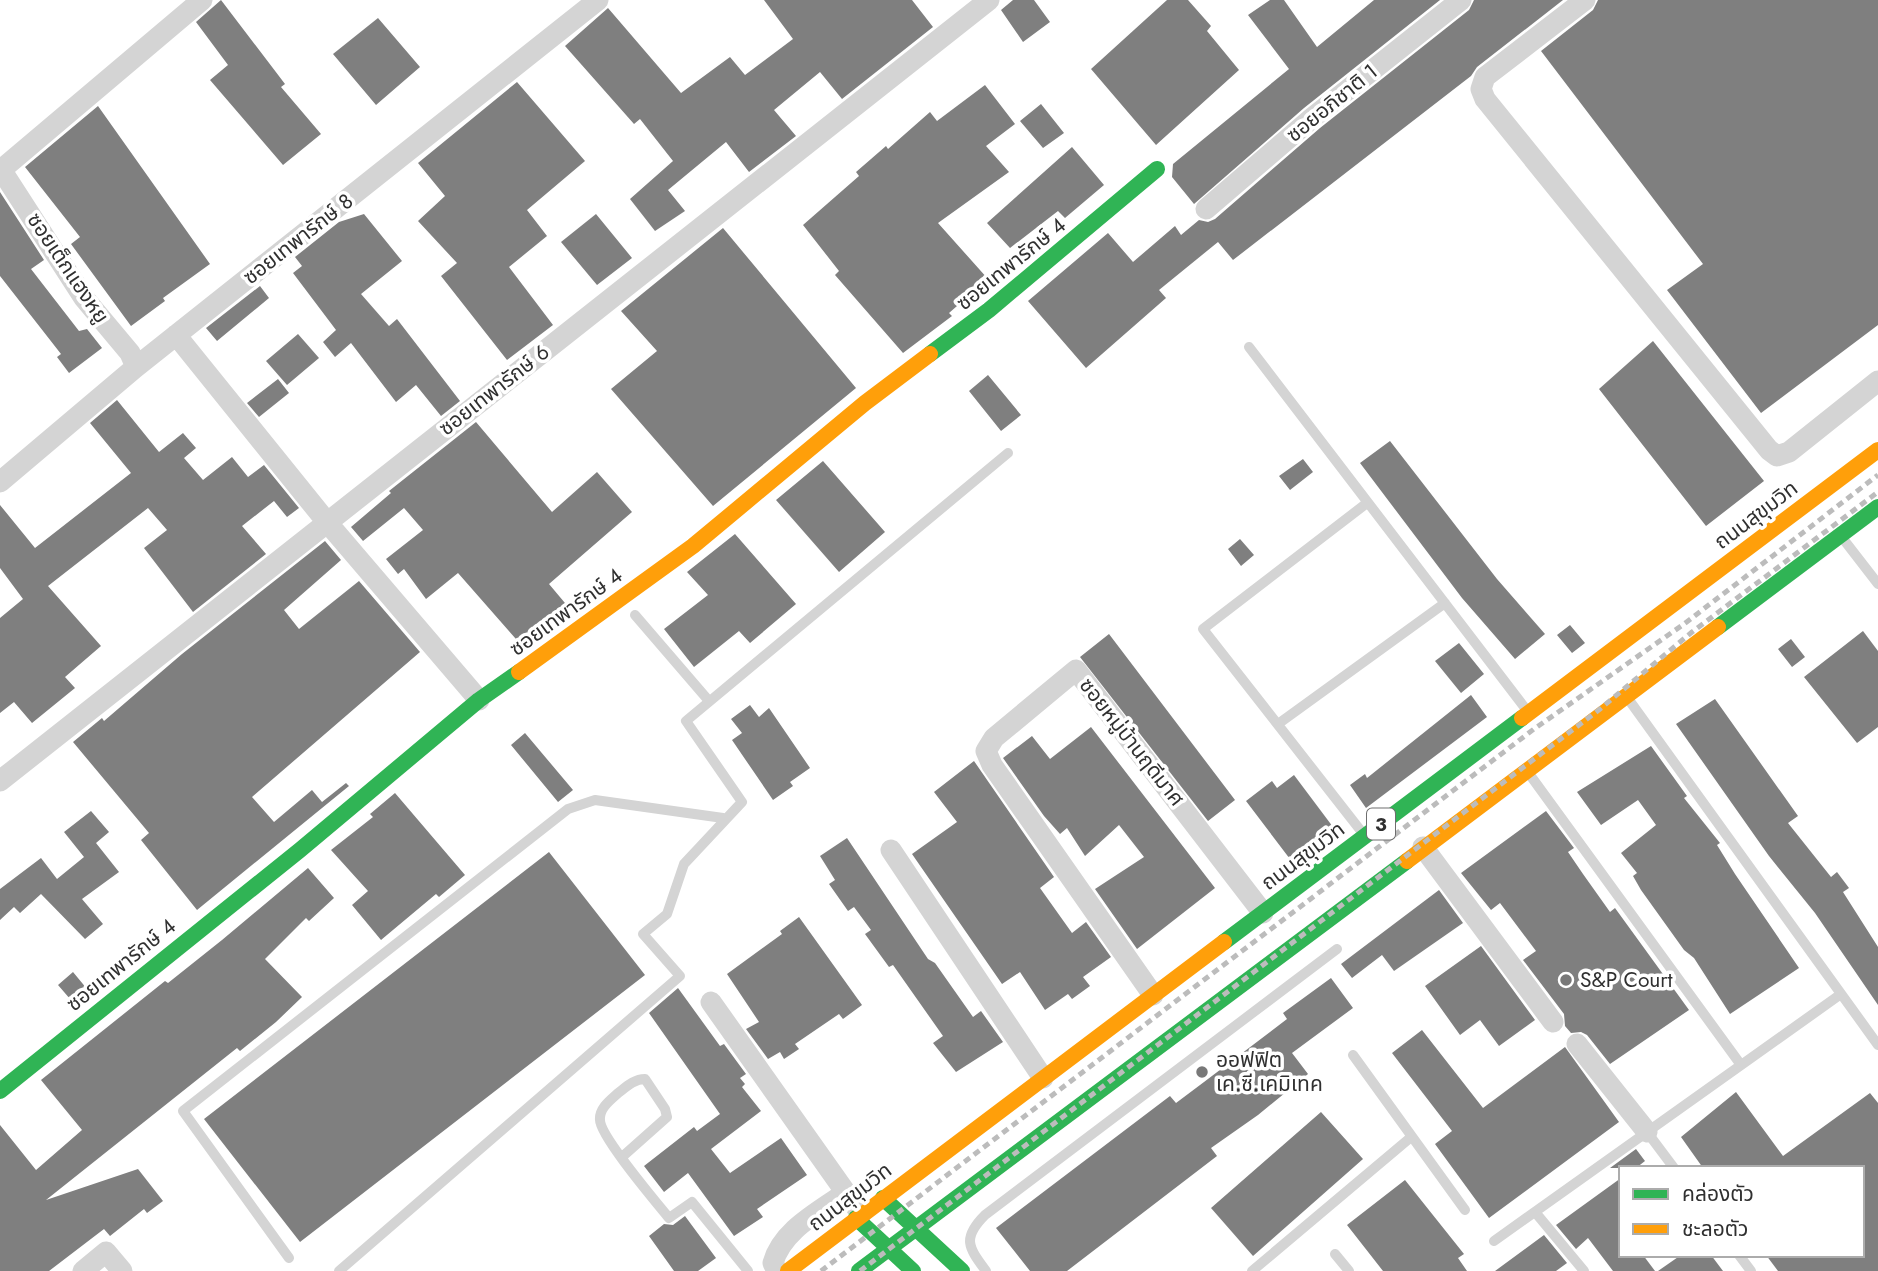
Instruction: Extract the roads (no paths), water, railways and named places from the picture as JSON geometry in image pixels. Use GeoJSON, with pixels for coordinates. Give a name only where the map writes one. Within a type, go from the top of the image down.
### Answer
{"type":"FeatureCollection","features":[{"type":"Feature","properties":{"kind":"main road","name":"ซอยเทพารักษ์ 4"},"geometry":{"type":"LineString","coordinates":[[0,1091],[300,850],[479,700],[693,546],[865,402],[989,310],[1157,169]]}},
{"type":"Feature","properties":{"kind":"main road","name":"ถนนสุขุมวิท"},"geometry":{"type":"LineString","coordinates":[[788,1271],[1878,450]]}},
{"type":"Feature","properties":{"kind":"main road","name":"3"},"geometry":{"type":"LineString","coordinates":[[859,1271],[914,1227],[1104,1088],[1878,507]]}},
{"type":"Feature","properties":{"kind":"main road"},"geometry":{"type":"LineString","coordinates":[[883,1198],[962,1271]]}},
{"type":"Feature","properties":{"kind":"main road"},"geometry":{"type":"LineString","coordinates":[[859,1216],[913,1271]]}},
{"type":"Feature","properties":{"kind":"street"},"geometry":{"type":"LineString","coordinates":[[1,169],[202,0]]}},
{"type":"Feature","properties":{"kind":"street","name":"ซอยเทพารักษ์ 8"},"geometry":{"type":"LineString","coordinates":[[0,482],[136,367],[598,0]]}},
{"type":"Feature","properties":{"kind":"street","name":"ซอยเทพารักษ์ 6"},"geometry":{"type":"LineString","coordinates":[[0,781],[989,0]]}},
{"type":"Feature","properties":{"kind":"street","name":"ซอยอภิชาติ 1"},"geometry":{"type":"LineString","coordinates":[[1206,209],[1311,118],[1461,0]]}},
{"type":"Feature","properties":{"kind":"street"},"geometry":{"type":"LineString","coordinates":[[1585,0],[1485,77],[1480,89],[1485,99],[1769,450],[1777,456],[1789,453],[1878,381]]}},
{"type":"Feature","properties":{"kind":"street","name":"ซอยเต็กแฮงหยู"},"geometry":{"type":"LineString","coordinates":[[1,169],[84,298],[130,353],[136,367]]}},
{"type":"Feature","properties":{"kind":"street"},"geometry":{"type":"LineString","coordinates":[[176,335],[326,521],[479,700]]}},
{"type":"Feature","properties":{"kind":"street","name":"ซอยหมู่บ้านฤดีมาศ"},"geometry":{"type":"LineString","coordinates":[[1153,995],[992,765],[986,751],[994,738],[1076,670],[1263,913]]}},
{"type":"Feature","properties":{"kind":"street"},"geometry":{"type":"LineString","coordinates":[[1423,847],[1553,1022]]}},
{"type":"Feature","properties":{"kind":"street"},"geometry":{"type":"LineString","coordinates":[[891,850],[1043,1078]]}},
{"type":"Feature","properties":{"kind":"street"},"geometry":{"type":"LineString","coordinates":[[711,1002],[859,1216]]}},
{"type":"Feature","properties":{"kind":"street"},"geometry":{"type":"LineString","coordinates":[[1577,1044],[1647,1132]]}},
{"type":"Feature","properties":{"kind":"street"},"geometry":{"type":"LineString","coordinates":[[777,1271],[773,1263],[776,1251],[788,1236],[845,1193]]}},
{"type":"Feature","properties":{"kind":"street"},"geometry":{"type":"LineString","coordinates":[[83,1271],[106,1252],[122,1271]]}},
{"type":"Feature","properties":{"kind":"lane"},"geometry":{"type":"LineString","coordinates":[[1249,347],[1529,713]]}},
{"type":"Feature","properties":{"kind":"lane"},"geometry":{"type":"LineString","coordinates":[[339,1271],[680,976],[643,934],[667,914],[684,864],[723,818],[742,802],[687,721],[1008,453]]}},
{"type":"Feature","properties":{"kind":"lane"},"geometry":{"type":"LineString","coordinates":[[1365,836],[1203,629],[1367,503]]}},
{"type":"Feature","properties":{"kind":"lane"},"geometry":{"type":"LineString","coordinates":[[1840,535],[1878,584]]}},
{"type":"Feature","properties":{"kind":"lane"},"geometry":{"type":"LineString","coordinates":[[1278,724],[1445,603]]}},
{"type":"Feature","properties":{"kind":"lane"},"geometry":{"type":"LineString","coordinates":[[635,615],[709,701]]}},
{"type":"Feature","properties":{"kind":"lane"},"geometry":{"type":"LineString","coordinates":[[1625,695],[1878,1045]]}},
{"type":"Feature","properties":{"kind":"lane"},"geometry":{"type":"LineString","coordinates":[[1526,770],[1741,1065]]}},
{"type":"Feature","properties":{"kind":"lane"},"geometry":{"type":"LineString","coordinates":[[289,1258],[183,1111],[568,809],[595,800],[723,818]]}},
{"type":"Feature","properties":{"kind":"lane"},"geometry":{"type":"LineString","coordinates":[[986,1271],[969,1243],[969,1233],[985,1215],[1338,949]]}},
{"type":"Feature","properties":{"kind":"lane"},"geometry":{"type":"LineString","coordinates":[[1494,1241],[1841,994]]}},
{"type":"Feature","properties":{"kind":"lane"},"geometry":{"type":"LineString","coordinates":[[1353,1055],[1410,1138],[1465,1210]]}},
{"type":"Feature","properties":{"kind":"lane"},"geometry":{"type":"LineString","coordinates":[[622,1157],[667,1117],[665,1109],[645,1079],[638,1079],[600,1111],[599,1124],[622,1157],[669,1218],[692,1202],[748,1271]]}},
{"type":"Feature","properties":{"kind":"lane"},"geometry":{"type":"LineString","coordinates":[[1647,1132],[1672,1166]]}},
{"type":"Feature","properties":{"kind":"lane"},"geometry":{"type":"LineString","coordinates":[[1252,1271],[1410,1138]]}},
{"type":"Feature","properties":{"kind":"lane"},"geometry":{"type":"LineString","coordinates":[[1535,1212],[1584,1271]]}},
{"type":"Feature","properties":{"kind":"lane"},"geometry":{"type":"LineString","coordinates":[[1335,1254],[1349,1271]]}},
{"type":"Feature","properties":{"kind":"railway"},"geometry":{"type":"LineString","coordinates":[[821,1271],[1534,729],[1684,624],[1878,475]]}},
{"type":"Feature","properties":{"kind":"railway"},"geometry":{"type":"LineString","coordinates":[[860,1271],[1600,709],[1692,632],[1878,492]]}},
{"type":"Feature","properties":{"kind":"place","name":"S&P Court"},"geometry":{"type":"Point","coordinates":[1566,980]}},
{"type":"Feature","properties":{"kind":"place","name":"ออฟฟิต เค.ซี.เคมิเทค"},"geometry":{"type":"Point","coordinates":[1202,1072]}}]}
